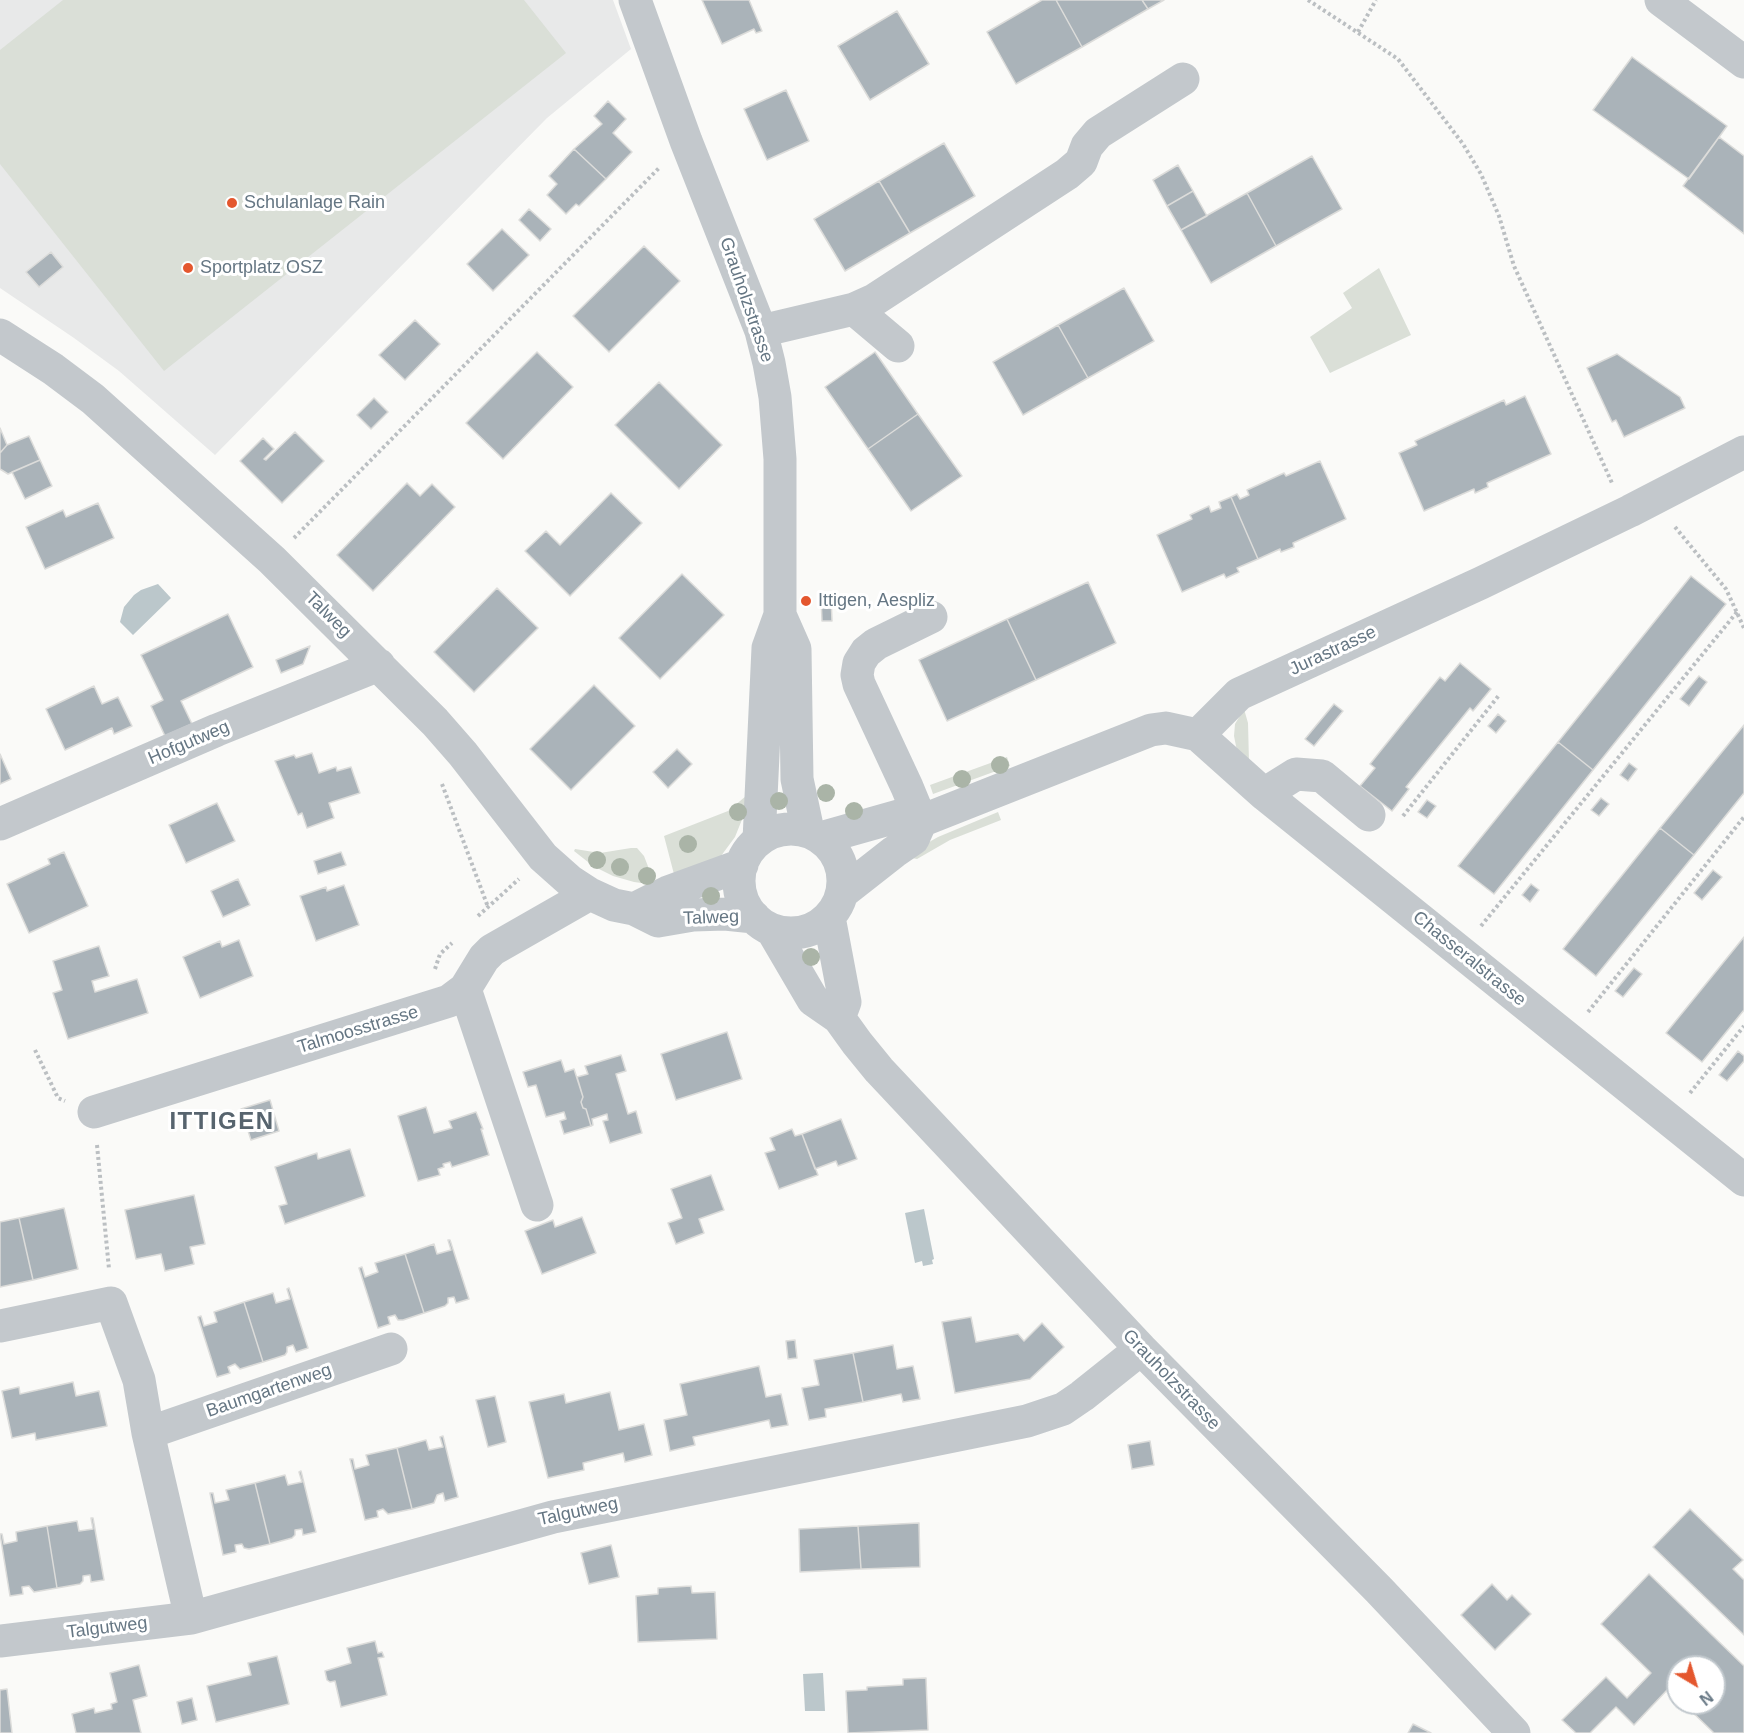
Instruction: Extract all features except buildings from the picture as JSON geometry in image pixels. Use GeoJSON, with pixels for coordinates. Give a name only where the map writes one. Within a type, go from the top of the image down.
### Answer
{"type":"FeatureCollection","features":[{"type":"Feature","properties":{"kind":"street","name":"Grauholzstrasse"},"geometry":{"type":"LineString","coordinates":[[635,0],[686,141],[760,331],[770,363],[776,397],[780,459],[780,615],[768,648],[750,852]]}},
{"type":"Feature","properties":{"kind":"street"},"geometry":{"type":"LineString","coordinates":[[1661,0],[1744,62]]}},
{"type":"Feature","properties":{"kind":"street"},"geometry":{"type":"LineString","coordinates":[[760,331],[854,309],[874,300],[1067,174],[1081,162],[1087,146],[1098,133],[1183,79]]}},
{"type":"Feature","properties":{"kind":"street"},"geometry":{"type":"LineString","coordinates":[[854,309],[898,346]]}},
{"type":"Feature","properties":{"kind":"street","name":"Talweg"},"geometry":{"type":"LineString","coordinates":[[0,335],[53,369],[93,399],[272,560],[379,665],[463,754],[543,857],[570,881],[590,894],[634,909],[658,921],[693,915],[725,914],[763,924]]}},
{"type":"Feature","properties":{"kind":"street","name":"Jurastrasse"},"geometry":{"type":"LineString","coordinates":[[1198,735],[1239,694],[1630,512],[1744,452]]}},
{"type":"Feature","properties":{"kind":"street","name":"Grauholzstrasse"},"geometry":{"type":"LineString","coordinates":[[780,615],[795,649],[797,778],[814,835]]}},
{"type":"Feature","properties":{"kind":"street"},"geometry":{"type":"LineString","coordinates":[[931,617],[876,644],[866,652],[859,663],[857,675],[921,821],[913,840],[894,852],[812,929],[792,933],[763,924],[742,898],[739,876],[750,852],[774,832],[791,829],[814,835],[882,822],[899,816],[921,821],[1151,730],[1166,728],[1198,735]]}},
{"type":"Feature","properties":{"kind":"street","name":"Hofgutweg"},"geometry":{"type":"LineString","coordinates":[[0,824],[218,730],[379,665]]}},
{"type":"Feature","properties":{"kind":"street","name":"Chasseralstrasse"},"geometry":{"type":"LineString","coordinates":[[1198,735],[1264,794],[1744,1180]]}},
{"type":"Feature","properties":{"kind":"street"},"geometry":{"type":"LineString","coordinates":[[1264,794],[1296,774],[1322,776],[1383,819]]}},
{"type":"Feature","properties":{"kind":"street"},"geometry":{"type":"LineString","coordinates":[[814,835],[838,856],[844,880],[836,904],[845,1002],[839,1018]]}},
{"type":"Feature","properties":{"kind":"street","name":"Talweg"},"geometry":{"type":"LineString","coordinates":[[634,909],[750,852]]}},
{"type":"Feature","properties":{"kind":"street","name":"Talmoosstrasse"},"geometry":{"type":"LineString","coordinates":[[94,1112],[449,1001],[465,989],[484,958],[492,950],[590,894]]}},
{"type":"Feature","properties":{"kind":"street","name":"Grauholzstrasse"},"geometry":{"type":"LineString","coordinates":[[763,924],[813,1000],[839,1018],[879,1070],[1141,1349],[1379,1590],[1514,1733]]}},
{"type":"Feature","properties":{"kind":"street"},"geometry":{"type":"LineString","coordinates":[[465,989],[537,1205]]}},
{"type":"Feature","properties":{"kind":"street"},"geometry":{"type":"LineString","coordinates":[[0,1326],[111,1303],[139,1380],[148,1433],[190,1618]]}},
{"type":"Feature","properties":{"kind":"street","name":"Baumgartenweg"},"geometry":{"type":"LineString","coordinates":[[148,1433],[391,1349]]}},
{"type":"Feature","properties":{"kind":"street","name":"Talgutweg"},"geometry":{"type":"LineString","coordinates":[[0,1641],[190,1618],[553,1517],[1048,1415],[1064,1409],[1141,1349]]}},
{"type":"Feature","properties":{"kind":"path"},"geometry":{"type":"LineString","coordinates":[[1308,0],[1398,59],[1463,144],[1481,174],[1499,216],[1514,266],[1614,486]]}},
{"type":"Feature","properties":{"kind":"path"},"geometry":{"type":"LineString","coordinates":[[1358,32],[1376,0]]}},
{"type":"Feature","properties":{"kind":"path"},"geometry":{"type":"LineString","coordinates":[[272,560],[686,141]]}},
{"type":"Feature","properties":{"kind":"path"},"geometry":{"type":"LineString","coordinates":[[1675,527],[1726,589],[1744,628]]}},
{"type":"Feature","properties":{"kind":"path"},"geometry":{"type":"LineString","coordinates":[[1460,952],[1737,612]]}},
{"type":"Feature","properties":{"kind":"path"},"geometry":{"type":"LineString","coordinates":[[1383,819],[1500,694]]}},
{"type":"Feature","properties":{"kind":"path"},"geometry":{"type":"LineString","coordinates":[[440,778],[488,907]]}},
{"type":"Feature","properties":{"kind":"path"},"geometry":{"type":"LineString","coordinates":[[1567,1038],[1744,818]]}},
{"type":"Feature","properties":{"kind":"path"},"geometry":{"type":"LineString","coordinates":[[1669,1119],[1744,1026]]}},
{"type":"Feature","properties":{"kind":"path"},"geometry":{"type":"LineString","coordinates":[[35,1050],[58,1098],[94,1112],[104,1203],[111,1303]]}},
{"type":"Feature","properties":{"kind":"shaded area","name":"Sportplatz OSZ"},"geometry":{"type":"Polygon","coordinates":[[[0,0],[613,0],[631,49],[547,118],[215,455],[119,371],[0,288],[0,0]]]}},
{"type":"Feature","properties":{"kind":"shaded area","name":"Sportplatz OSZ"},"geometry":{"type":"Polygon","coordinates":[[[63,0],[524,0],[566,53],[164,371],[0,164],[0,50],[63,0]]]}},
{"type":"Feature","properties":{"kind":"shaded area"},"geometry":{"type":"Polygon","coordinates":[[[1379,268],[1411,335],[1330,373],[1310,337],[1352,308],[1343,293],[1379,268]]]}},
{"type":"Feature","properties":{"kind":"shaded area"},"geometry":{"type":"Polygon","coordinates":[[[158,584],[171,598],[133,635],[120,622],[124,607],[141,590],[158,584]]]}},
{"type":"Feature","properties":{"kind":"shaded area"},"geometry":{"type":"Polygon","coordinates":[[[1244,709],[1248,723],[1249,762],[1237,751],[1234,736],[1235,724],[1244,709]]]}},
{"type":"Feature","properties":{"kind":"shaded area"},"geometry":{"type":"Polygon","coordinates":[[[1007,757],[1010,766],[933,794],[930,785],[1007,757]]]}},
{"type":"Feature","properties":{"kind":"shaded area"},"geometry":{"type":"Polygon","coordinates":[[[746,796],[745,812],[735,837],[721,856],[675,878],[664,836],[728,811],[746,796]]]}},
{"type":"Feature","properties":{"kind":"shaded area"},"geometry":{"type":"Polygon","coordinates":[[[998,812],[1001,820],[950,840],[917,859],[908,854],[938,837],[998,812]]]}},
{"type":"Feature","properties":{"kind":"shaded area"},"geometry":{"type":"Polygon","coordinates":[[[637,848],[644,856],[654,882],[649,884],[634,882],[613,876],[593,866],[574,851],[575,849],[600,853],[637,848]]]}},
{"type":"Feature","properties":{"kind":"shaded area"},"geometry":{"type":"Polygon","coordinates":[[[924,1209],[934,1259],[933,1264],[923,1266],[922,1261],[915,1263],[905,1213],[924,1209]]]}},
{"type":"Feature","properties":{"kind":"shaded area"},"geometry":{"type":"Polygon","coordinates":[[[823,1673],[825,1711],[805,1711],[803,1674],[823,1673]]]}},
{"type":"Feature","properties":{"kind":"place","name":"Schulanlage Rain"},"geometry":{"type":"Point","coordinates":[232,203]}},
{"type":"Feature","properties":{"kind":"place","name":"Sportplatz OSZ"},"geometry":{"type":"Point","coordinates":[188,268]}},
{"type":"Feature","properties":{"kind":"place","name":"Ittigen, Aespliz"},"geometry":{"type":"Point","coordinates":[806,601]}},
{"type":"Feature","properties":{"kind":"district","name":"ITTIGEN"},"geometry":{"type":"Point","coordinates":[222,1122]}}]}
